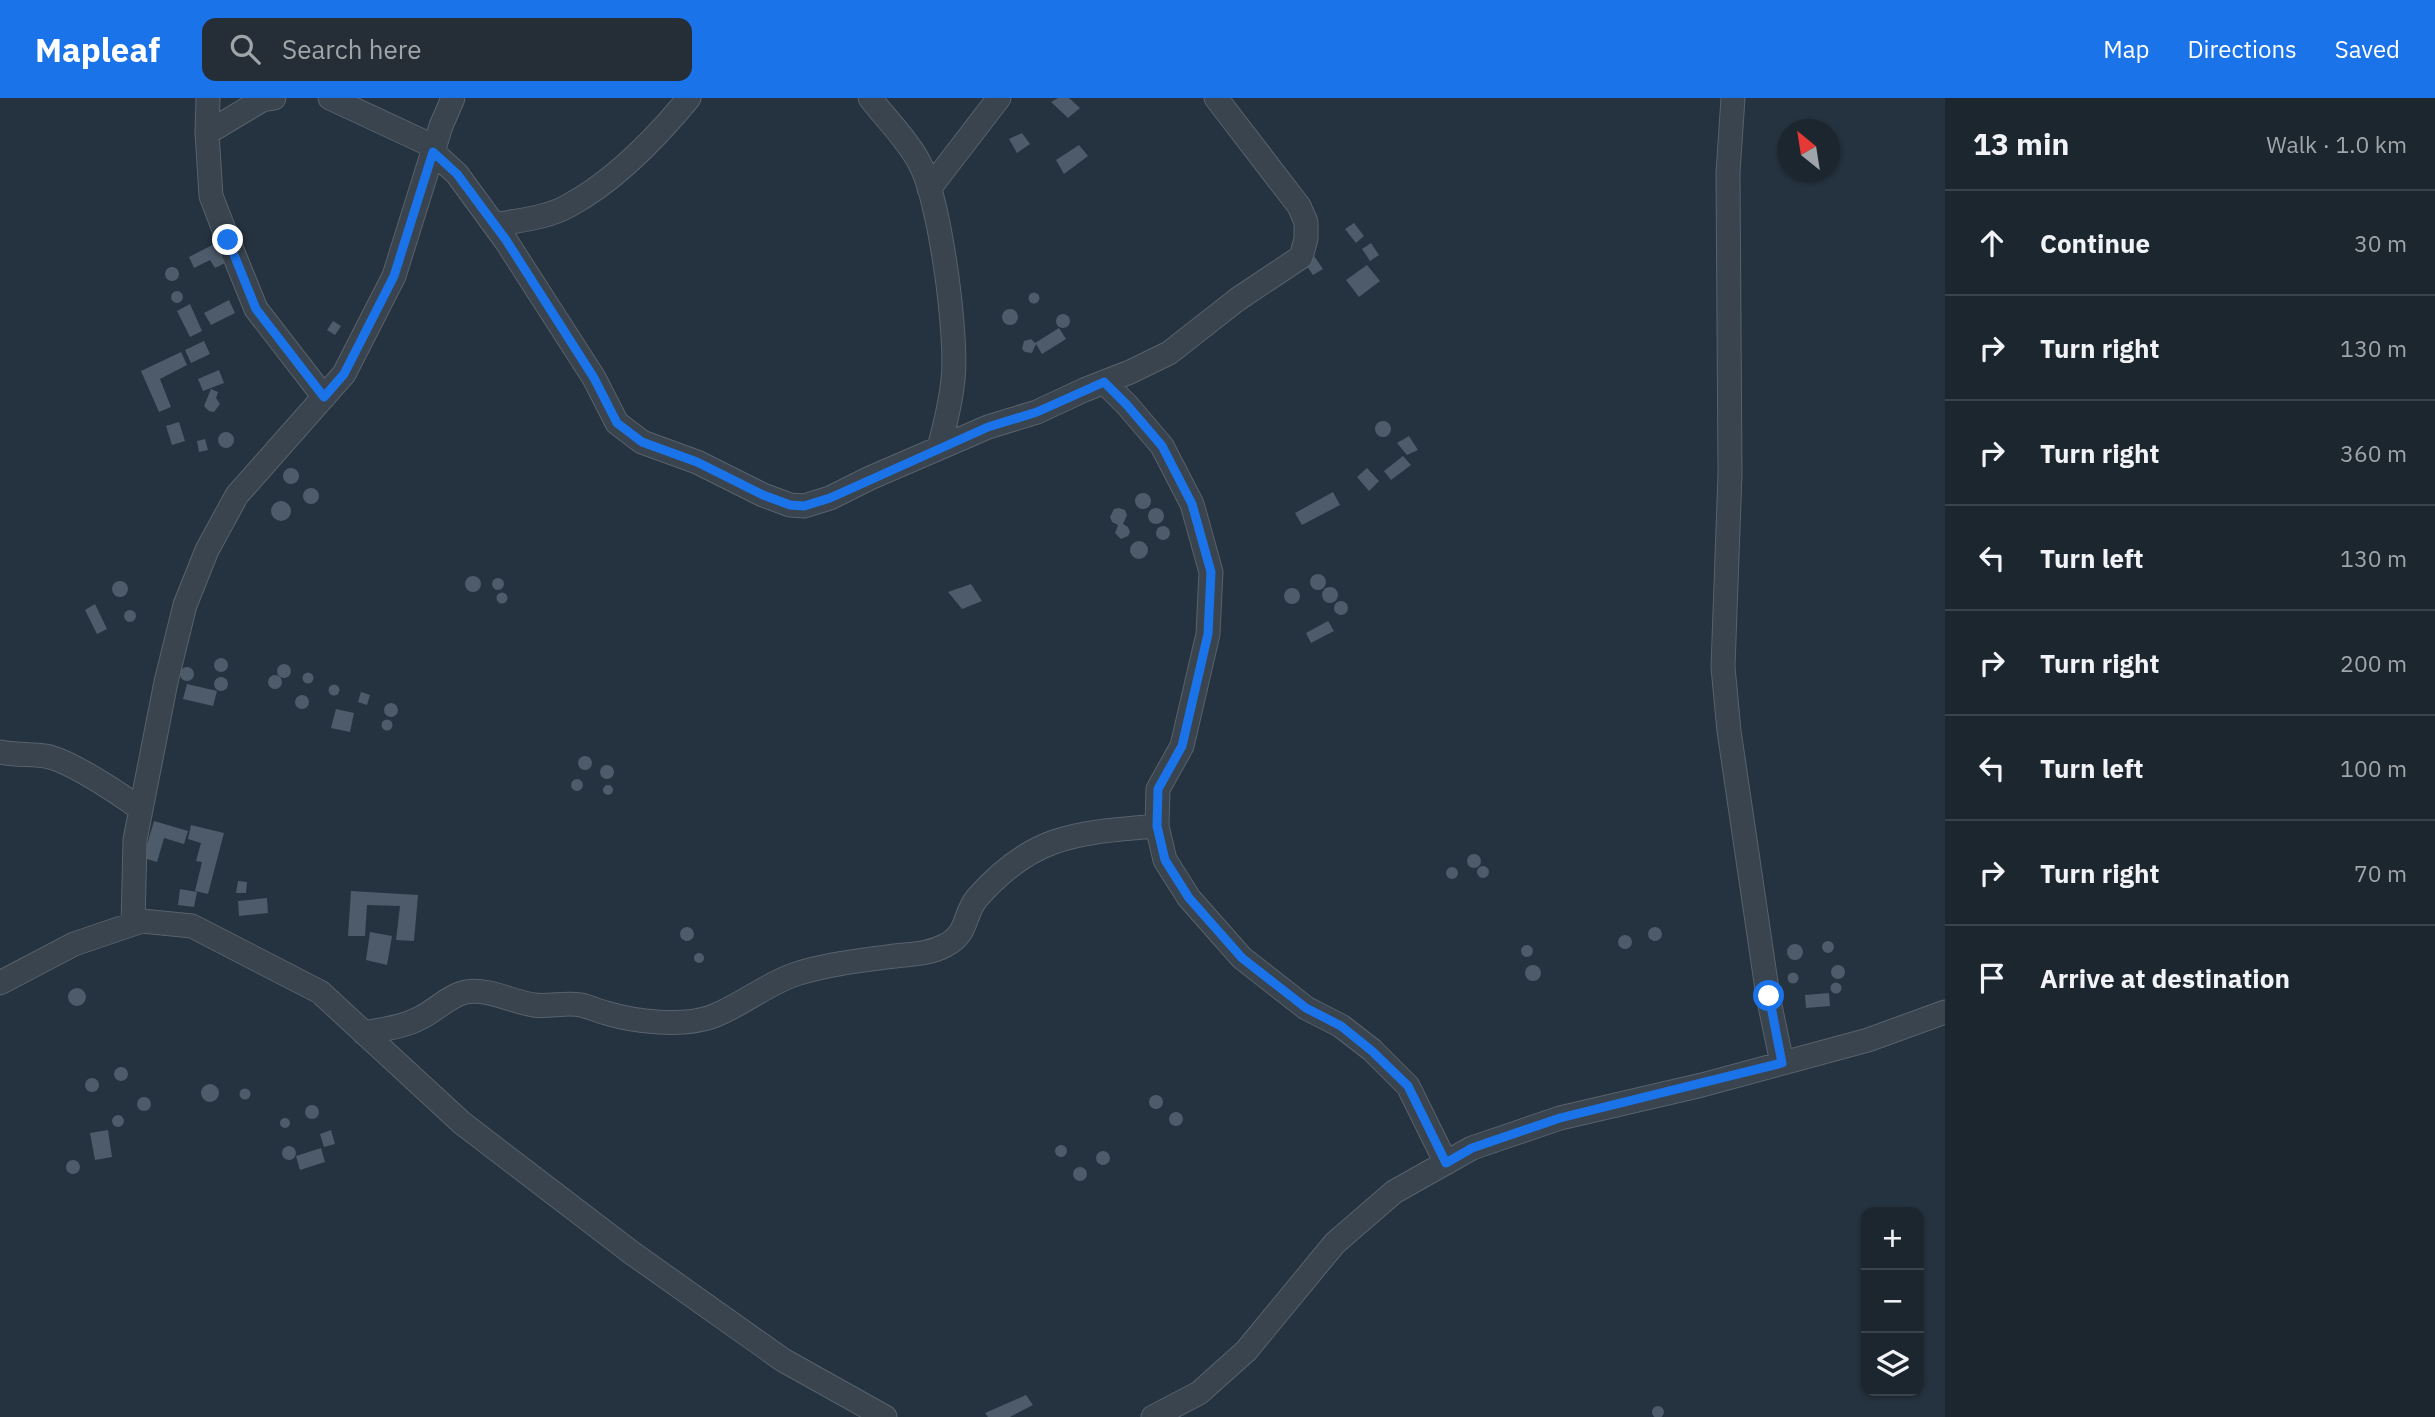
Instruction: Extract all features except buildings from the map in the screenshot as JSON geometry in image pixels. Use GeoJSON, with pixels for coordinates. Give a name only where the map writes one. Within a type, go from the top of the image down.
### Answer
{"type":"FeatureCollection","features":[{"type":"Feature","properties":{"kind":"street"},"geometry":{"type":"LineString","coordinates":[[208,98],[211,196],[256,309],[324,397]]}},
{"type":"Feature","properties":{"kind":"street"},"geometry":{"type":"LineString","coordinates":[[207,133],[262,100],[274,98]]}},
{"type":"Feature","properties":{"kind":"street"},"geometry":{"type":"LineString","coordinates":[[330,98],[434,149],[457,174],[495,225],[594,378],[617,423],[642,442],[697,462],[763,495],[790,505],[804,506],[830,498],[988,427],[1037,412],[1130,372],[1169,352],[1227,307],[1301,257],[1306,239],[1306,222],[1299,206],[1216,98]]}},
{"type":"Feature","properties":{"kind":"street"},"geometry":{"type":"LineString","coordinates":[[133,924],[135,839],[166,682],[185,605],[207,550],[237,495],[344,374],[394,276],[453,98]]}},
{"type":"Feature","properties":{"kind":"street"},"geometry":{"type":"LineString","coordinates":[[495,225],[551,213],[579,199],[613,174],[666,127],[689,98]]}},
{"type":"Feature","properties":{"kind":"street"},"geometry":{"type":"LineString","coordinates":[[870,98],[920,162],[941,239],[952,326],[954,377],[939,448]]}},
{"type":"Feature","properties":{"kind":"street"},"geometry":{"type":"LineString","coordinates":[[929,189],[999,98]]}},
{"type":"Feature","properties":{"kind":"street"},"geometry":{"type":"LineString","coordinates":[[1733,98],[1727,173],[1730,474],[1723,667],[1729,731],[1765,971],[1782,1063]]}},
{"type":"Feature","properties":{"kind":"street"},"geometry":{"type":"LineString","coordinates":[[1104,382],[1162,446],[1192,504],[1211,572],[1208,634],[1182,746],[1158,789],[1157,826],[1165,860],[1189,898],[1242,958],[1306,1008],[1341,1026],[1408,1086],[1446,1163]]}},
{"type":"Feature","properties":{"kind":"street"},"geometry":{"type":"LineString","coordinates":[[0,752],[47,756],[69,764],[141,809]]}},
{"type":"Feature","properties":{"kind":"street"},"geometry":{"type":"LineString","coordinates":[[364,1033],[409,1023],[467,992],[487,993],[535,1005],[580,1005],[607,1014],[658,1022],[685,1022],[710,1017],[795,974],[894,956],[914,955],[946,945],[961,934],[975,901],[998,877],[1025,854],[1049,842],[1095,831],[1157,826]]}},
{"type":"Feature","properties":{"kind":"street"},"geometry":{"type":"LineString","coordinates":[[0,983],[74,944],[142,921],[192,926],[320,992],[462,1123],[632,1253],[783,1360],[885,1417]]}},
{"type":"Feature","properties":{"kind":"street"},"geometry":{"type":"LineString","coordinates":[[1153,1417],[1199,1393],[1246,1351],[1335,1243],[1394,1192],[1472,1148],[1560,1118],[1868,1040],[1945,1013]]}},
{"type":"Feature","properties":{"kind":"route"},"geometry":{"type":"LineString","coordinates":[[228,240],[256,309],[324,397],[344,374],[394,276],[433,152],[457,174],[506,240],[594,378],[617,423],[642,442],[697,462],[763,495],[790,505],[804,506],[830,498],[988,427],[1037,412],[1104,382],[1162,446],[1192,504],[1211,572],[1208,634],[1182,746],[1158,789],[1157,826],[1165,860],[1189,898],[1242,958],[1306,1008],[1341,1026],[1408,1086],[1446,1163],[1472,1148],[1560,1118],[1702,1085],[1782,1063],[1769,996]]}}]}
